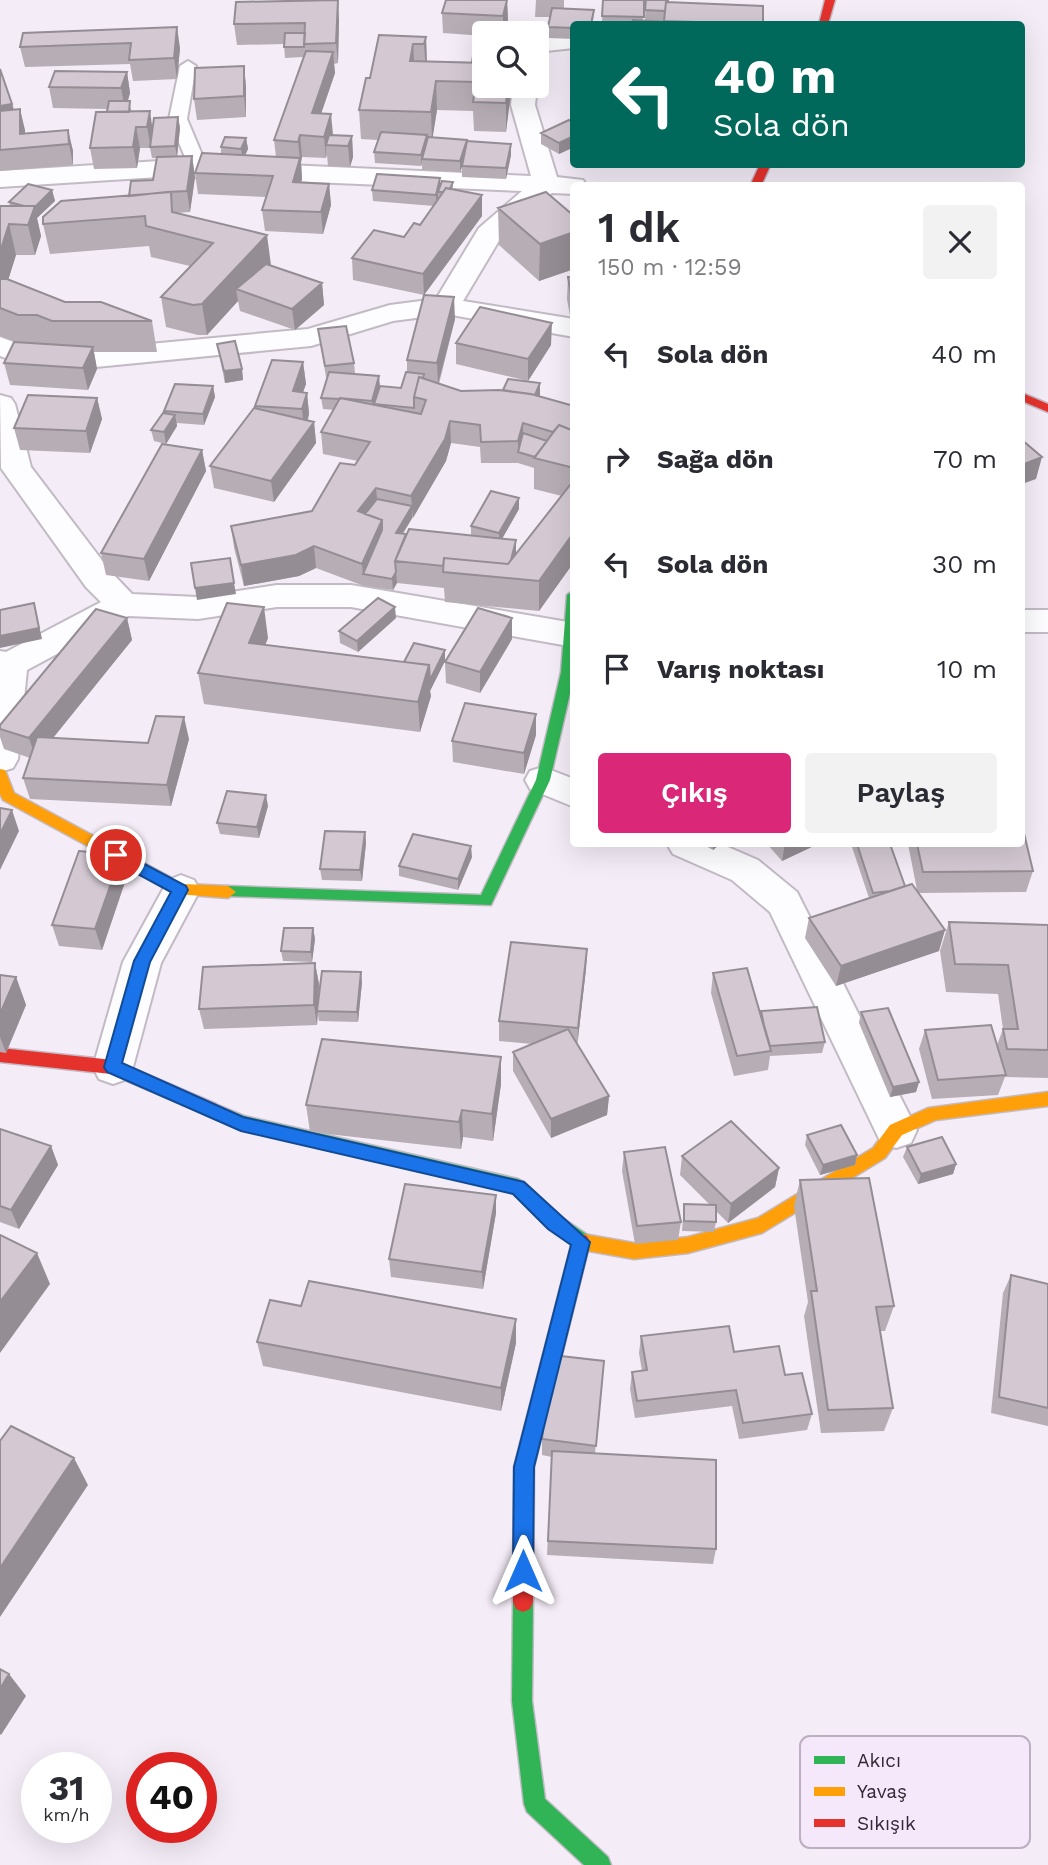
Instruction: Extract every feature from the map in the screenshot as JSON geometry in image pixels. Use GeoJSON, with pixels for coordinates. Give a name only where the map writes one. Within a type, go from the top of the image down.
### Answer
{"type":"FeatureCollection","features":[{"type":"Feature","properties":{"kind":"street"},"geometry":{"type":"LineString","coordinates":[[824,21],[830,0]]}},
{"type":"Feature","properties":{"kind":"street"},"geometry":{"type":"LineString","coordinates":[[549,44],[570,41]]}},
{"type":"Feature","properties":{"kind":"street"},"geometry":{"type":"LineString","coordinates":[[524,98],[523,105],[546,184]]}},
{"type":"Feature","properties":{"kind":"street"},"geometry":{"type":"LineString","coordinates":[[0,178],[199,169],[570,186]]}},
{"type":"Feature","properties":{"kind":"street"},"geometry":{"type":"LineString","coordinates":[[446,306],[489,234],[546,184]]}},
{"type":"Feature","properties":{"kind":"street"},"geometry":{"type":"LineString","coordinates":[[0,384],[7,349],[96,358],[311,337],[390,313],[446,306],[570,327]]}},
{"type":"Feature","properties":{"kind":"street"},"geometry":{"type":"LineString","coordinates":[[1025,398],[1048,408]]}},
{"type":"Feature","properties":{"kind":"street"},"geometry":{"type":"LineString","coordinates":[[0,404],[16,468],[98,579],[123,605]]}},
{"type":"Feature","properties":{"kind":"street"},"geometry":{"type":"LineString","coordinates":[[0,759],[6,664],[123,605],[198,608],[277,596],[351,596],[570,635]]}},
{"type":"Feature","properties":{"kind":"street"},"geometry":{"type":"LineString","coordinates":[[1025,621],[1048,621]]}},
{"type":"Feature","properties":{"kind":"street"},"geometry":{"type":"LineString","coordinates":[[0,774],[8,796],[181,890],[486,901],[559,787],[570,654]]}},
{"type":"Feature","properties":{"kind":"street"},"geometry":{"type":"LineString","coordinates":[[693,847],[745,870],[783,902],[896,1130]]}},
{"type":"Feature","properties":{"kind":"street"},"geometry":{"type":"LineString","coordinates":[[113,1067],[142,961],[181,890]]}},
{"type":"Feature","properties":{"kind":"street"},"geometry":{"type":"LineString","coordinates":[[0,1055],[113,1067],[241,1123],[518,1187],[555,1223],[581,1242],[634,1251],[688,1245],[762,1224],[879,1153],[896,1130],[934,1112],[1048,1099]]}},
{"type":"Feature","properties":{"kind":"street"},"geometry":{"type":"LineString","coordinates":[[581,1242],[524,1467],[522,1702],[535,1804],[600,1865]]}},
{"type":"Feature","properties":{"kind":"lane"},"geometry":{"type":"LineString","coordinates":[[188,66],[178,119],[199,169]]}},
{"type":"Feature","properties":{"kind":"building"},"geometry":{"type":"Polygon","coordinates":[[[338,0],[336,43],[304,44],[305,23],[234,24],[236,2],[338,0]]]}},
{"type":"Feature","properties":{"kind":"building"},"geometry":{"type":"Polygon","coordinates":[[[446,0],[507,0],[503,16],[442,13],[446,0]]]}},
{"type":"Feature","properties":{"kind":"building"},"geometry":{"type":"Polygon","coordinates":[[[603,0],[644,0],[644,17],[602,16],[603,0]]]}},
{"type":"Feature","properties":{"kind":"building"},"geometry":{"type":"Polygon","coordinates":[[[646,0],[668,2],[665,11],[645,10],[646,0]]]}},
{"type":"Feature","properties":{"kind":"building"},"geometry":{"type":"Polygon","coordinates":[[[666,2],[763,6],[763,21],[664,21],[666,2]]]}},
{"type":"Feature","properties":{"kind":"building"},"geometry":{"type":"Polygon","coordinates":[[[552,8],[594,10],[592,21],[570,21],[570,28],[549,27],[552,8]]]}},
{"type":"Feature","properties":{"kind":"building"},"geometry":{"type":"Polygon","coordinates":[[[177,27],[174,58],[129,60],[131,43],[20,47],[23,33],[177,27]]]}},
{"type":"Feature","properties":{"kind":"building"},"geometry":{"type":"Polygon","coordinates":[[[285,33],[305,33],[304,47],[284,47],[285,33]]]}},
{"type":"Feature","properties":{"kind":"building"},"geometry":{"type":"Polygon","coordinates":[[[379,35],[426,37],[424,44],[413,44],[410,61],[472,63],[472,82],[436,81],[431,112],[359,110],[366,78],[370,78],[379,35]]]}},
{"type":"Feature","properties":{"kind":"building"},"geometry":{"type":"Polygon","coordinates":[[[306,51],[333,52],[312,113],[331,114],[324,137],[300,135],[298,142],[274,140],[306,51]]]}},
{"type":"Feature","properties":{"kind":"building"},"geometry":{"type":"Polygon","coordinates":[[[244,66],[244,96],[194,99],[195,68],[244,66]]]}},
{"type":"Feature","properties":{"kind":"building"},"geometry":{"type":"Polygon","coordinates":[[[0,69],[12,104],[0,106],[0,69]]]}},
{"type":"Feature","properties":{"kind":"building"},"geometry":{"type":"Polygon","coordinates":[[[55,71],[127,72],[121,88],[49,87],[55,71]]]}},
{"type":"Feature","properties":{"kind":"building"},"geometry":{"type":"Polygon","coordinates":[[[474,98],[507,98],[506,103],[473,102],[474,98]]]}},
{"type":"Feature","properties":{"kind":"building"},"geometry":{"type":"Polygon","coordinates":[[[109,101],[130,101],[129,112],[107,112],[109,101]]]}},
{"type":"Feature","properties":{"kind":"building"},"geometry":{"type":"Polygon","coordinates":[[[20,109],[20,134],[68,130],[69,144],[0,150],[0,111],[20,109]]]}},
{"type":"Feature","properties":{"kind":"building"},"geometry":{"type":"Polygon","coordinates":[[[150,111],[147,127],[136,127],[133,147],[90,148],[96,112],[150,111]]]}},
{"type":"Feature","properties":{"kind":"building"},"geometry":{"type":"Polygon","coordinates":[[[178,117],[175,146],[150,147],[154,118],[178,117]]]}},
{"type":"Feature","properties":{"kind":"building"},"geometry":{"type":"Polygon","coordinates":[[[570,121],[570,138],[559,143],[541,133],[570,121]]]}},
{"type":"Feature","properties":{"kind":"building"},"geometry":{"type":"Polygon","coordinates":[[[381,132],[427,135],[421,155],[374,152],[381,132]]]}},
{"type":"Feature","properties":{"kind":"building"},"geometry":{"type":"Polygon","coordinates":[[[329,135],[352,136],[348,146],[326,145],[329,135]]]}},
{"type":"Feature","properties":{"kind":"building"},"geometry":{"type":"Polygon","coordinates":[[[225,137],[246,138],[241,149],[221,147],[225,137]]]}},
{"type":"Feature","properties":{"kind":"building"},"geometry":{"type":"Polygon","coordinates":[[[428,137],[467,140],[460,161],[422,159],[428,137]]]}},
{"type":"Feature","properties":{"kind":"building"},"geometry":{"type":"Polygon","coordinates":[[[467,141],[511,144],[506,168],[462,166],[467,141]]]}},
{"type":"Feature","properties":{"kind":"building"},"geometry":{"type":"Polygon","coordinates":[[[202,153],[300,158],[293,182],[329,184],[321,212],[262,210],[273,176],[195,173],[202,153]]]}},
{"type":"Feature","properties":{"kind":"building"},"geometry":{"type":"Polygon","coordinates":[[[192,156],[187,191],[129,196],[131,181],[153,180],[157,157],[192,156]]]}},
{"type":"Feature","properties":{"kind":"building"},"geometry":{"type":"Polygon","coordinates":[[[377,174],[440,178],[436,195],[372,190],[377,174]]]}},
{"type":"Feature","properties":{"kind":"building"},"geometry":{"type":"Polygon","coordinates":[[[442,181],[453,182],[450,189],[438,192],[442,181]]]}},
{"type":"Feature","properties":{"kind":"building"},"geometry":{"type":"Polygon","coordinates":[[[28,184],[52,190],[34,208],[35,206],[9,202],[28,184]]]}},
{"type":"Feature","properties":{"kind":"building"},"geometry":{"type":"Polygon","coordinates":[[[446,188],[482,195],[423,274],[352,258],[374,230],[404,237],[414,223],[420,225],[446,188]]]}},
{"type":"Feature","properties":{"kind":"building"},"geometry":{"type":"Polygon","coordinates":[[[171,192],[172,212],[267,235],[202,304],[193,305],[161,297],[213,243],[146,226],[145,216],[43,224],[43,217],[61,201],[171,192]]]}},
{"type":"Feature","properties":{"kind":"building"},"geometry":{"type":"Polygon","coordinates":[[[546,192],[570,213],[570,233],[540,244],[498,208],[546,192]]]}},
{"type":"Feature","properties":{"kind":"building"},"geometry":{"type":"Polygon","coordinates":[[[0,206],[35,206],[28,225],[9,224],[0,252],[0,206]]]}},
{"type":"Feature","properties":{"kind":"building"},"geometry":{"type":"Polygon","coordinates":[[[266,264],[322,283],[292,309],[236,289],[266,264]]]}},
{"type":"Feature","properties":{"kind":"building"},"geometry":{"type":"Polygon","coordinates":[[[0,279],[7,279],[65,302],[101,302],[152,321],[52,321],[37,315],[18,315],[0,308],[0,279]]]}},
{"type":"Feature","properties":{"kind":"building"},"geometry":{"type":"Polygon","coordinates":[[[424,295],[454,297],[437,363],[407,360],[424,295]]]}},
{"type":"Feature","properties":{"kind":"building"},"geometry":{"type":"Polygon","coordinates":[[[480,307],[552,323],[528,359],[456,343],[480,307]]]}},
{"type":"Feature","properties":{"kind":"building"},"geometry":{"type":"Polygon","coordinates":[[[346,326],[354,363],[325,366],[318,329],[346,326]]]}},
{"type":"Feature","properties":{"kind":"building"},"geometry":{"type":"Polygon","coordinates":[[[235,341],[242,369],[224,371],[217,344],[235,341]]]}},
{"type":"Feature","properties":{"kind":"building"},"geometry":{"type":"Polygon","coordinates":[[[14,342],[93,347],[83,368],[4,363],[14,342]]]}},
{"type":"Feature","properties":{"kind":"building"},"geometry":{"type":"Polygon","coordinates":[[[272,360],[303,362],[293,391],[307,393],[302,409],[255,406],[272,360]]]}},
{"type":"Feature","properties":{"kind":"building"},"geometry":{"type":"Polygon","coordinates":[[[329,372],[379,376],[372,401],[321,398],[329,372]]]}},
{"type":"Feature","properties":{"kind":"building"},"geometry":{"type":"Polygon","coordinates":[[[406,372],[424,374],[423,378],[419,377],[414,408],[374,404],[380,386],[401,388],[406,372]]]}},
{"type":"Feature","properties":{"kind":"building"},"geometry":{"type":"Polygon","coordinates":[[[419,377],[461,391],[499,390],[531,394],[570,405],[570,429],[559,425],[553,432],[523,423],[518,441],[481,442],[480,425],[450,421],[445,439],[411,496],[376,488],[358,511],[382,520],[362,564],[314,546],[296,555],[241,565],[231,526],[312,511],[340,463],[355,465],[370,442],[321,432],[340,398],[421,414],[426,400],[414,397],[419,377]]]}},
{"type":"Feature","properties":{"kind":"building"},"geometry":{"type":"Polygon","coordinates":[[[508,379],[540,383],[535,395],[503,390],[508,379]]]}},
{"type":"Feature","properties":{"kind":"building"},"geometry":{"type":"Polygon","coordinates":[[[175,384],[213,386],[203,414],[164,411],[175,384]]]}},
{"type":"Feature","properties":{"kind":"building"},"geometry":{"type":"Polygon","coordinates":[[[28,395],[97,398],[86,431],[14,428],[28,395]]]}},
{"type":"Feature","properties":{"kind":"building"},"geometry":{"type":"Polygon","coordinates":[[[254,408],[314,422],[271,481],[210,466],[254,408]]]}},
{"type":"Feature","properties":{"kind":"building"},"geometry":{"type":"Polygon","coordinates":[[[163,413],[175,415],[164,432],[151,430],[163,413]]]}},
{"type":"Feature","properties":{"kind":"building"},"geometry":{"type":"Polygon","coordinates":[[[559,425],[570,429],[570,467],[534,458],[559,425]]]}},
{"type":"Feature","properties":{"kind":"building"},"geometry":{"type":"Polygon","coordinates":[[[523,433],[547,441],[535,457],[518,452],[523,433]]]}},
{"type":"Feature","properties":{"kind":"building"},"geometry":{"type":"Polygon","coordinates":[[[1025,443],[1042,457],[1025,464],[1025,443]]]}},
{"type":"Feature","properties":{"kind":"building"},"geometry":{"type":"Polygon","coordinates":[[[162,444],[202,450],[144,559],[101,553],[162,444]]]}},
{"type":"Feature","properties":{"kind":"building"},"geometry":{"type":"Polygon","coordinates":[[[570,485],[570,538],[539,581],[443,572],[444,558],[508,564],[570,485]]]}},
{"type":"Feature","properties":{"kind":"building"},"geometry":{"type":"Polygon","coordinates":[[[491,491],[519,498],[499,533],[471,526],[491,491]]]}},
{"type":"Feature","properties":{"kind":"building"},"geometry":{"type":"Polygon","coordinates":[[[377,499],[412,506],[396,533],[406,534],[395,561],[396,572],[392,579],[363,574],[382,530],[382,520],[365,514],[377,499]]]}},
{"type":"Feature","properties":{"kind":"building"},"geometry":{"type":"Polygon","coordinates":[[[409,529],[516,540],[508,564],[444,558],[443,566],[395,561],[409,529]]]}},
{"type":"Feature","properties":{"kind":"building"},"geometry":{"type":"Polygon","coordinates":[[[230,558],[234,583],[195,588],[191,563],[230,558]]]}},
{"type":"Feature","properties":{"kind":"building"},"geometry":{"type":"Polygon","coordinates":[[[378,598],[395,607],[357,641],[339,631],[378,598]]]}},
{"type":"Feature","properties":{"kind":"building"},"geometry":{"type":"Polygon","coordinates":[[[34,603],[39,628],[0,636],[0,610],[34,603]]]}},
{"type":"Feature","properties":{"kind":"building"},"geometry":{"type":"Polygon","coordinates":[[[227,603],[264,607],[249,643],[429,665],[418,702],[198,673],[227,603]]]}},
{"type":"Feature","properties":{"kind":"building"},"geometry":{"type":"Polygon","coordinates":[[[478,608],[512,618],[480,672],[445,662],[478,608]]]}},
{"type":"Feature","properties":{"kind":"building"},"geometry":{"type":"Polygon","coordinates":[[[96,609],[127,618],[29,738],[0,729],[0,725],[96,609]]]}},
{"type":"Feature","properties":{"kind":"building"},"geometry":{"type":"Polygon","coordinates":[[[414,643],[445,650],[430,680],[429,665],[404,662],[414,643]]]}},
{"type":"Feature","properties":{"kind":"building"},"geometry":{"type":"Polygon","coordinates":[[[465,703],[536,714],[524,753],[452,741],[465,703]]]}},
{"type":"Feature","properties":{"kind":"building"},"geometry":{"type":"Polygon","coordinates":[[[156,716],[184,717],[167,785],[23,778],[37,737],[148,743],[156,716]]]}},
{"type":"Feature","properties":{"kind":"building"},"geometry":{"type":"Polygon","coordinates":[[[227,791],[266,795],[257,827],[217,823],[227,791]]]}},
{"type":"Feature","properties":{"kind":"building"},"geometry":{"type":"Polygon","coordinates":[[[0,808],[12,810],[0,834],[0,808]]]}},
{"type":"Feature","properties":{"kind":"building"},"geometry":{"type":"Polygon","coordinates":[[[325,831],[365,832],[360,870],[320,869],[325,831]]]}},
{"type":"Feature","properties":{"kind":"building"},"geometry":{"type":"Polygon","coordinates":[[[413,834],[471,846],[458,879],[399,866],[413,834]]]}},
{"type":"Feature","properties":{"kind":"building"},"geometry":{"type":"Polygon","coordinates":[[[1025,838],[1033,871],[923,872],[918,847],[1025,847],[1025,838]]]}},
{"type":"Feature","properties":{"kind":"building"},"geometry":{"type":"Polygon","coordinates":[[[858,847],[891,847],[905,886],[873,893],[858,847]]]}},
{"type":"Feature","properties":{"kind":"building"},"geometry":{"type":"Polygon","coordinates":[[[79,851],[121,855],[95,929],[52,925],[79,851]]]}},
{"type":"Feature","properties":{"kind":"building"},"geometry":{"type":"Polygon","coordinates":[[[912,884],[945,930],[841,966],[809,918],[912,884]]]}},
{"type":"Feature","properties":{"kind":"building"},"geometry":{"type":"Polygon","coordinates":[[[949,922],[1048,925],[1048,1050],[1007,1049],[1003,1029],[1018,1029],[1008,965],[955,964],[949,922]]]}},
{"type":"Feature","properties":{"kind":"building"},"geometry":{"type":"Polygon","coordinates":[[[284,928],[313,928],[311,952],[281,951],[284,928]]]}},
{"type":"Feature","properties":{"kind":"building"},"geometry":{"type":"Polygon","coordinates":[[[511,942],[587,949],[578,1028],[499,1021],[511,942]]]}},
{"type":"Feature","properties":{"kind":"building"},"geometry":{"type":"Polygon","coordinates":[[[315,963],[314,1005],[199,1009],[203,967],[315,963]]]}},
{"type":"Feature","properties":{"kind":"building"},"geometry":{"type":"Polygon","coordinates":[[[747,968],[771,1051],[737,1056],[713,973],[747,968]]]}},
{"type":"Feature","properties":{"kind":"building"},"geometry":{"type":"Polygon","coordinates":[[[322,971],[361,972],[357,1012],[317,1011],[322,971]]]}},
{"type":"Feature","properties":{"kind":"building"},"geometry":{"type":"Polygon","coordinates":[[[0,975],[16,977],[0,1014],[0,975]]]}},
{"type":"Feature","properties":{"kind":"building"},"geometry":{"type":"Polygon","coordinates":[[[817,1007],[825,1042],[770,1046],[761,1011],[817,1007]]]}},
{"type":"Feature","properties":{"kind":"building"},"geometry":{"type":"Polygon","coordinates":[[[888,1008],[919,1082],[893,1087],[861,1012],[888,1008]]]}},
{"type":"Feature","properties":{"kind":"building"},"geometry":{"type":"Polygon","coordinates":[[[991,1025],[1006,1075],[938,1080],[925,1030],[991,1025]]]}},
{"type":"Feature","properties":{"kind":"building"},"geometry":{"type":"Polygon","coordinates":[[[568,1029],[609,1096],[551,1119],[513,1052],[568,1029]]]}},
{"type":"Feature","properties":{"kind":"building"},"geometry":{"type":"Polygon","coordinates":[[[322,1039],[501,1057],[492,1114],[462,1110],[459,1122],[306,1105],[322,1039]]]}},
{"type":"Feature","properties":{"kind":"building"},"geometry":{"type":"Polygon","coordinates":[[[731,1121],[779,1168],[731,1204],[682,1156],[731,1121]]]}},
{"type":"Feature","properties":{"kind":"building"},"geometry":{"type":"Polygon","coordinates":[[[841,1125],[857,1155],[823,1165],[807,1135],[841,1125]]]}},
{"type":"Feature","properties":{"kind":"building"},"geometry":{"type":"Polygon","coordinates":[[[0,1129],[51,1146],[11,1210],[0,1206],[0,1129]]]}},
{"type":"Feature","properties":{"kind":"building"},"geometry":{"type":"Polygon","coordinates":[[[942,1137],[956,1164],[921,1174],[907,1147],[942,1137]]]}},
{"type":"Feature","properties":{"kind":"building"},"geometry":{"type":"Polygon","coordinates":[[[665,1147],[681,1222],[637,1226],[624,1152],[665,1147]]]}},
{"type":"Feature","properties":{"kind":"building"},"geometry":{"type":"Polygon","coordinates":[[[869,1178],[894,1306],[876,1307],[893,1408],[828,1410],[811,1291],[817,1291],[800,1180],[869,1178]]]}},
{"type":"Feature","properties":{"kind":"building"},"geometry":{"type":"Polygon","coordinates":[[[405,1184],[496,1195],[482,1272],[389,1259],[405,1184]]]}},
{"type":"Feature","properties":{"kind":"building"},"geometry":{"type":"Polygon","coordinates":[[[684,1204],[716,1205],[716,1222],[684,1221],[684,1204]]]}},
{"type":"Feature","properties":{"kind":"building"},"geometry":{"type":"Polygon","coordinates":[[[0,1235],[37,1253],[0,1302],[0,1235]]]}},
{"type":"Feature","properties":{"kind":"building"},"geometry":{"type":"Polygon","coordinates":[[[1011,1275],[1048,1284],[1048,1408],[999,1397],[1011,1275]]]}},
{"type":"Feature","properties":{"kind":"building"},"geometry":{"type":"Polygon","coordinates":[[[309,1281],[516,1319],[501,1388],[257,1342],[270,1300],[301,1306],[309,1281]]]}},
{"type":"Feature","properties":{"kind":"building"},"geometry":{"type":"Polygon","coordinates":[[[729,1326],[734,1352],[779,1346],[785,1375],[802,1373],[812,1414],[743,1423],[736,1390],[637,1401],[632,1372],[647,1370],[641,1336],[729,1326]]]}},
{"type":"Feature","properties":{"kind":"building"},"geometry":{"type":"Polygon","coordinates":[[[552,1355],[604,1361],[596,1446],[542,1439],[552,1355]]]}},
{"type":"Feature","properties":{"kind":"building"},"geometry":{"type":"Polygon","coordinates":[[[11,1426],[74,1458],[0,1568],[0,1441],[11,1426]]]}},
{"type":"Feature","properties":{"kind":"building"},"geometry":{"type":"Polygon","coordinates":[[[552,1451],[716,1460],[716,1549],[548,1541],[552,1451]]]}},
{"type":"Feature","properties":{"kind":"building"},"geometry":{"type":"Polygon","coordinates":[[[0,1669],[9,1674],[0,1689],[0,1669]]]}},
{"type":"Feature","properties":{"kind":"traffic: fast"},"geometry":{"type":"LineString","coordinates":[[228,892],[486,901],[543,780],[568,672],[570,646]]}},
{"type":"Feature","properties":{"kind":"traffic: fast"},"geometry":{"type":"LineString","coordinates":[[210,1109],[241,1123],[518,1187],[555,1223],[583,1242]]}},
{"type":"Feature","properties":{"kind":"traffic: fast"},"geometry":{"type":"LineString","coordinates":[[523,1602],[522,1701],[535,1804],[600,1865]]}},
{"type":"Feature","properties":{"kind":"traffic: slow"},"geometry":{"type":"LineString","coordinates":[[0,774],[8,796],[181,890],[228,892]]}},
{"type":"Feature","properties":{"kind":"traffic: slow"},"geometry":{"type":"LineString","coordinates":[[583,1242],[634,1251],[688,1245],[762,1225],[879,1153],[896,1130],[934,1113],[1048,1099]]}},
{"type":"Feature","properties":{"kind":"traffic: jam"},"geometry":{"type":"LineString","coordinates":[[824,21],[830,0]]}},
{"type":"Feature","properties":{"kind":"traffic: jam"},"geometry":{"type":"LineString","coordinates":[[757,182],[764,168]]}},
{"type":"Feature","properties":{"kind":"traffic: jam"},"geometry":{"type":"LineString","coordinates":[[1025,398],[1048,408]]}},
{"type":"Feature","properties":{"kind":"traffic: jam"},"geometry":{"type":"LineString","coordinates":[[0,1055],[113,1067],[210,1109]]}},
{"type":"Feature","properties":{"kind":"traffic: jam"},"geometry":{"type":"LineString","coordinates":[[523,1602],[524,1467],[581,1242]]}},
{"type":"Feature","properties":{"kind":"route"},"geometry":{"type":"LineString","coordinates":[[116,855],[181,890],[142,961],[113,1067],[241,1123],[518,1187],[555,1223],[581,1242],[524,1467],[523,1571]]}}]}
